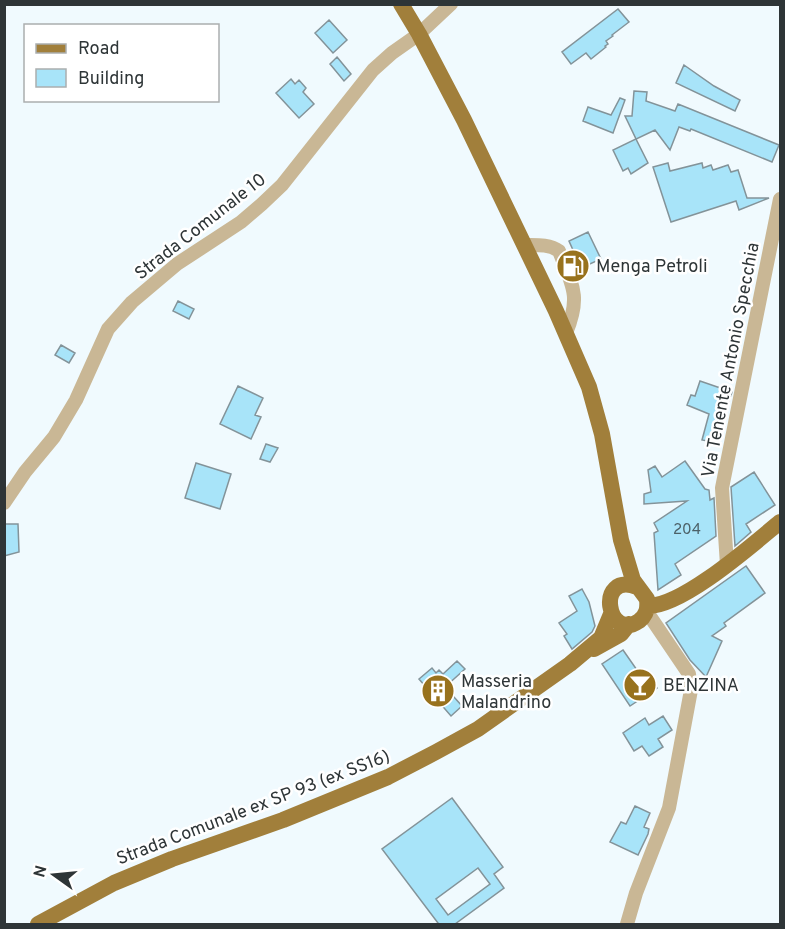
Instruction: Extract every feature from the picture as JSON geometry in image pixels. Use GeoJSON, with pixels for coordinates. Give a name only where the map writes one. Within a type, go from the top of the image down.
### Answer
{"type":"FeatureCollection","features":[{"type":"Feature","properties":{"kind":"main road"},"geometry":{"type":"LineString","coordinates":[[401,4],[464,120],[566,333],[589,387],[602,434],[621,540],[633,580],[644,600],[638,622],[629,624],[620,622],[611,614],[609,600],[616,589],[621,569],[621,540]]}},
{"type":"Feature","properties":{"kind":"main road"},"geometry":{"type":"LineString","coordinates":[[644,600],[681,595],[727,565],[780,522]]}},
{"type":"Feature","properties":{"kind":"main road"},"geometry":{"type":"LineString","coordinates":[[616,589],[628,585],[644,600]]}},
{"type":"Feature","properties":{"kind":"main road","name":"Strada Comunale ex SP 93 (ex SS16)"},"geometry":{"type":"LineString","coordinates":[[38,924],[68,906],[123,879],[172,859],[283,820],[388,777],[478,729],[601,638],[611,614]]}},
{"type":"Feature","properties":{"kind":"main road","name":"Strada Comunale ex SP 93 (ex SS16)"},"geometry":{"type":"LineString","coordinates":[[570,663],[621,634],[629,624]]}},
{"type":"Feature","properties":{"kind":"street","name":"Strada Comunale 10"},"geometry":{"type":"LineString","coordinates":[[4,502],[54,437],[75,400],[108,330],[132,302],[177,264],[240,222],[262,204],[282,185],[373,70],[419,34],[451,4]]}},
{"type":"Feature","properties":{"kind":"street","name":"Via Tenente Antonio Specchia"},"geometry":{"type":"LineString","coordinates":[[727,565],[722,488],[780,199]]}},
{"type":"Feature","properties":{"kind":"street"},"geometry":{"type":"LineString","coordinates":[[524,245],[541,245],[556,248],[559,252],[575,289],[573,315],[566,333]]}},
{"type":"Feature","properties":{"kind":"street"},"geometry":{"type":"LineString","coordinates":[[627,924],[636,893],[669,808],[691,690],[689,674],[644,600]]}},
{"type":"Feature","properties":{"kind":"building"},"geometry":{"type":"Polygon","coordinates":[[[618,9],[629,22],[612,35],[606,41],[608,44],[606,47],[591,59],[586,53],[571,64],[562,52],[618,9]]]}},
{"type":"Feature","properties":{"kind":"building"},"geometry":{"type":"Polygon","coordinates":[[[329,20],[347,40],[333,53],[315,33],[329,20]]]}},
{"type":"Feature","properties":{"kind":"building"},"geometry":{"type":"Polygon","coordinates":[[[337,57],[351,74],[344,81],[330,64],[337,57]]]}},
{"type":"Feature","properties":{"kind":"building"},"geometry":{"type":"Polygon","coordinates":[[[684,65],[714,86],[740,100],[735,111],[676,83],[684,65]]]}},
{"type":"Feature","properties":{"kind":"building"},"geometry":{"type":"Polygon","coordinates":[[[291,79],[295,84],[299,80],[306,88],[303,92],[314,104],[299,118],[276,93],[291,79]]]}},
{"type":"Feature","properties":{"kind":"building"},"geometry":{"type":"Polygon","coordinates":[[[634,91],[647,92],[646,101],[675,111],[678,104],[779,145],[772,162],[691,129],[690,131],[679,127],[670,150],[655,130],[636,139],[625,116],[632,116],[634,91]]]}},
{"type":"Feature","properties":{"kind":"building"},"geometry":{"type":"Polygon","coordinates":[[[620,98],[625,100],[613,133],[583,121],[588,107],[611,115],[620,98]]]}},
{"type":"Feature","properties":{"kind":"building"},"geometry":{"type":"Polygon","coordinates":[[[636,139],[648,163],[631,174],[628,168],[623,171],[613,150],[636,139]]]}},
{"type":"Feature","properties":{"kind":"building"},"geometry":{"type":"Polygon","coordinates":[[[668,163],[670,171],[702,163],[703,168],[711,165],[713,170],[728,165],[731,172],[738,170],[747,198],[769,198],[739,210],[736,201],[671,222],[653,167],[668,163]]]}},
{"type":"Feature","properties":{"kind":"building"},"geometry":{"type":"Polygon","coordinates":[[[588,232],[601,259],[581,268],[569,241],[588,232]]]}},
{"type":"Feature","properties":{"kind":"building"},"geometry":{"type":"Polygon","coordinates":[[[178,301],[194,309],[189,319],[173,311],[178,301]]]}},
{"type":"Feature","properties":{"kind":"building"},"geometry":{"type":"Polygon","coordinates":[[[61,345],[75,353],[69,363],[55,355],[61,345]]]}},
{"type":"Feature","properties":{"kind":"building"},"geometry":{"type":"Polygon","coordinates":[[[700,381],[732,392],[723,419],[720,418],[713,442],[702,440],[709,414],[687,405],[691,395],[695,396],[700,381]]]}},
{"type":"Feature","properties":{"kind":"building"},"geometry":{"type":"Polygon","coordinates":[[[238,386],[263,398],[255,415],[261,417],[251,439],[220,424],[238,386]]]}},
{"type":"Feature","properties":{"kind":"building"},"geometry":{"type":"Polygon","coordinates":[[[266,444],[278,448],[270,462],[260,459],[266,444]]]}},
{"type":"Feature","properties":{"kind":"building"},"geometry":{"type":"Polygon","coordinates":[[[685,461],[705,489],[709,490],[710,500],[714,498],[716,536],[675,564],[681,575],[658,590],[654,533],[658,531],[654,523],[687,501],[644,504],[644,494],[651,492],[648,470],[655,466],[662,477],[685,461]]]}},
{"type":"Feature","properties":{"kind":"building"},"geometry":{"type":"Polygon","coordinates":[[[196,463],[231,474],[220,509],[185,498],[196,463]]]}},
{"type":"Feature","properties":{"kind":"building"},"geometry":{"type":"Polygon","coordinates":[[[754,472],[775,505],[746,524],[751,532],[735,546],[731,487],[754,472]]]}},
{"type":"Feature","properties":{"kind":"building"},"geometry":{"type":"Polygon","coordinates":[[[4,524],[18,524],[19,552],[4,556],[4,524]]]}},
{"type":"Feature","properties":{"kind":"building"},"geometry":{"type":"Polygon","coordinates":[[[746,566],[765,593],[724,623],[726,626],[712,636],[722,641],[706,677],[690,660],[666,623],[746,566]]]}},
{"type":"Feature","properties":{"kind":"building"},"geometry":{"type":"Polygon","coordinates":[[[582,589],[589,602],[595,626],[592,632],[572,649],[564,636],[567,634],[559,623],[577,611],[569,596],[582,589]]]}},
{"type":"Feature","properties":{"kind":"building"},"geometry":{"type":"Polygon","coordinates":[[[623,650],[639,673],[644,670],[657,688],[630,706],[602,664],[623,650]]]}},
{"type":"Feature","properties":{"kind":"building","name":"Masseria Malandrino"},"geometry":{"type":"Polygon","coordinates":[[[457,661],[465,669],[445,687],[462,706],[451,716],[419,679],[432,668],[436,673],[439,670],[443,674],[457,661]]]}},
{"type":"Feature","properties":{"kind":"building"},"geometry":{"type":"Polygon","coordinates":[[[663,716],[672,730],[658,739],[663,747],[649,756],[642,746],[634,751],[623,733],[645,718],[649,725],[663,716]]]}},
{"type":"Feature","properties":{"kind":"building"},"geometry":{"type":"Polygon","coordinates":[[[452,798],[503,867],[494,874],[504,888],[455,924],[436,924],[438,923],[382,849],[452,798]],[[478,868],[436,899],[448,915],[490,884],[478,868]]]}},
{"type":"Feature","properties":{"kind":"building"},"geometry":{"type":"Polygon","coordinates":[[[635,806],[650,813],[644,827],[649,829],[648,834],[638,855],[610,842],[621,822],[626,824],[635,806]]]}},
{"type":"Feature","properties":{"kind":"place","name":"Menga Petroli"},"geometry":{"type":"Point","coordinates":[573,266]}},
{"type":"Feature","properties":{"kind":"place","name":"BENZINA"},"geometry":{"type":"Point","coordinates":[640,685]}},
{"type":"Feature","properties":{"kind":"place","name":"Masseria Malandrino"},"geometry":{"type":"Point","coordinates":[438,691]}}]}
